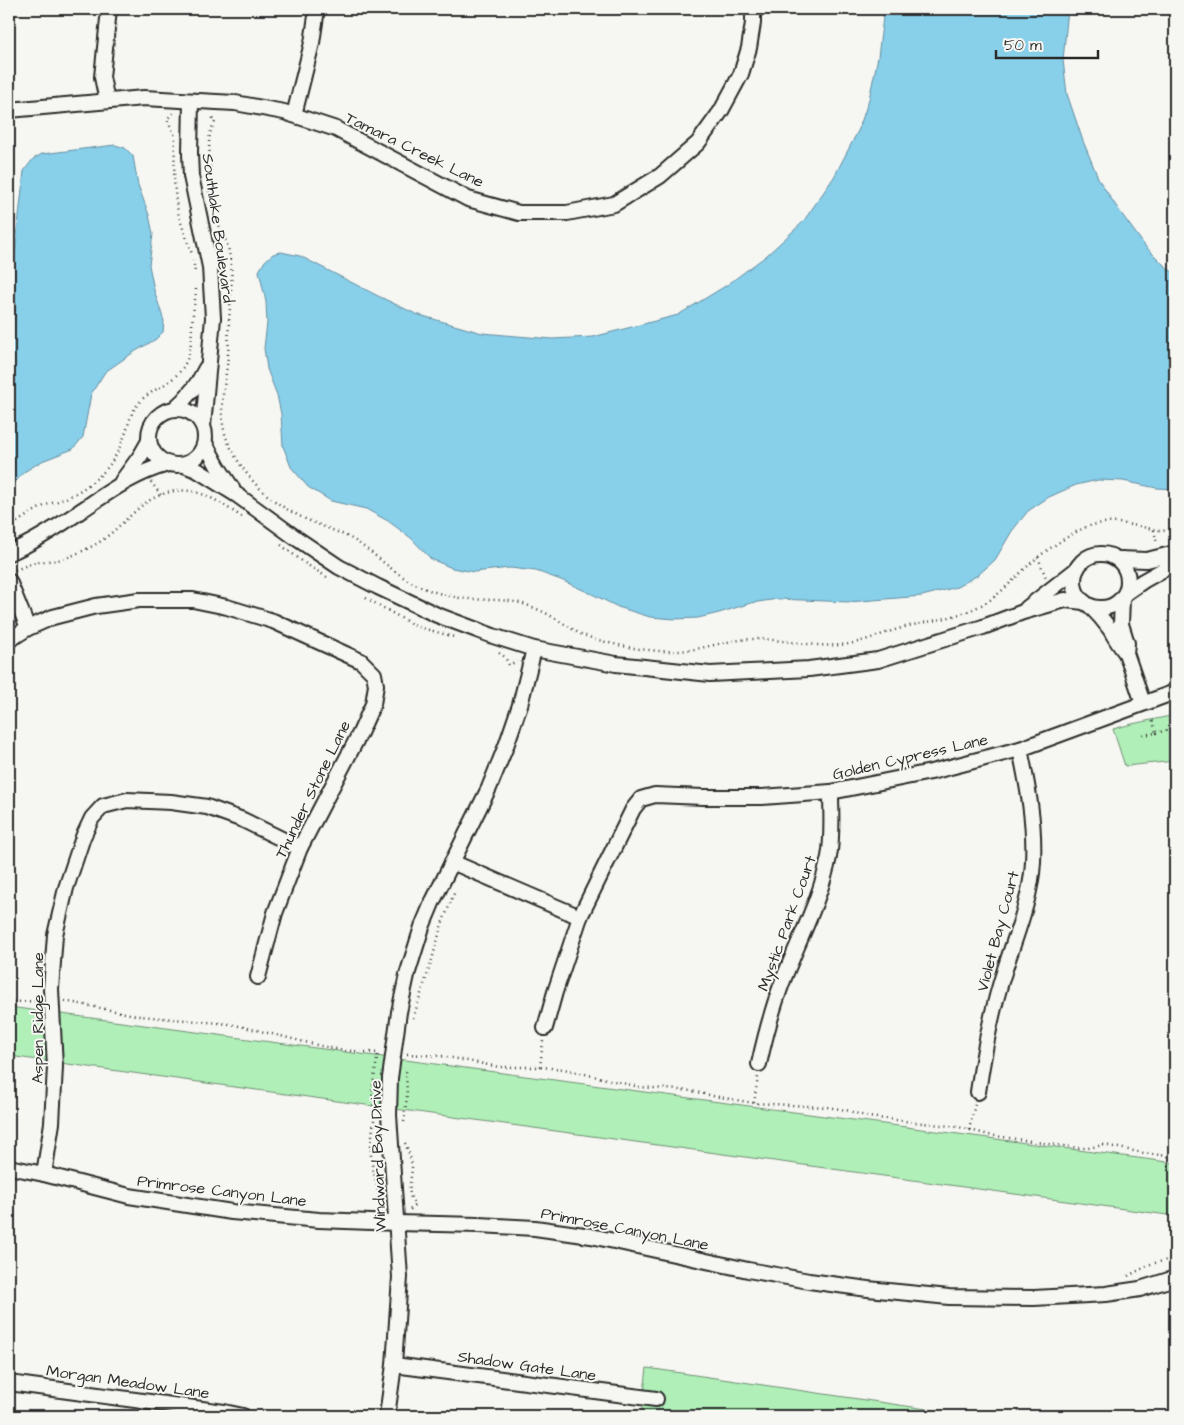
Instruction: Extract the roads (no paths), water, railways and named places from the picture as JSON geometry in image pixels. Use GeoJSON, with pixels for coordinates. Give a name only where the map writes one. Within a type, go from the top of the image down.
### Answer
{"type":"FeatureCollection","features":[{"type":"Feature","properties":{"kind":"street"},"geometry":{"type":"LineString","coordinates":[[107,101],[102,77],[109,9]]}},
{"type":"Feature","properties":{"kind":"street"},"geometry":{"type":"LineString","coordinates":[[294,115],[312,43],[317,9]]}},
{"type":"Feature","properties":{"kind":"street","name":"Tamara Creek Lane"},"geometry":{"type":"LineString","coordinates":[[9,110],[144,98],[235,103],[284,112],[336,129],[468,199],[519,212],[567,213],[614,204],[660,176],[698,144],[722,111],[741,74],[749,48],[753,23],[752,9]]}},
{"type":"Feature","properties":{"kind":"street","name":"Southlake Boulevard"},"geometry":{"type":"LineString","coordinates":[[193,101],[190,153],[192,176],[210,267],[212,289],[213,318],[203,426],[205,443]]}},
{"type":"Feature","properties":{"kind":"street","name":"Southlake Boulevard"},"geometry":{"type":"LineString","coordinates":[[118,485],[141,455],[149,441],[149,432],[152,424],[158,416],[165,411],[174,409],[190,394],[200,380],[209,360]]}},
{"type":"Feature","properties":{"kind":"street"},"geometry":{"type":"LineString","coordinates":[[174,409],[191,413],[198,418],[203,426]]}},
{"type":"Feature","properties":{"kind":"street"},"geometry":{"type":"LineString","coordinates":[[149,441],[155,455],[161,461],[168,464]]}},
{"type":"Feature","properties":{"kind":"street"},"geometry":{"type":"LineString","coordinates":[[184,465],[198,457],[205,443]]}},
{"type":"Feature","properties":{"kind":"street"},"geometry":{"type":"LineString","coordinates":[[205,443],[220,472],[237,495]]}},
{"type":"Feature","properties":{"kind":"street","name":"Southlake Boulevard"},"geometry":{"type":"LineString","coordinates":[[9,553],[32,542],[118,485],[143,472],[168,464],[184,465]]}},
{"type":"Feature","properties":{"kind":"street"},"geometry":{"type":"LineString","coordinates":[[184,465],[197,470],[237,495],[338,566],[437,615],[533,652],[616,664],[710,674],[809,669],[878,660],[1065,600],[1087,604],[1099,609],[1108,608],[1116,605],[1143,581],[1175,564]]}},
{"type":"Feature","properties":{"kind":"street"},"geometry":{"type":"LineString","coordinates":[[1126,653],[1127,644],[1121,624],[1125,595],[1129,583],[1128,575],[1118,559],[1109,554],[1100,553],[1090,556],[1082,561],[1077,569],[1074,578],[1074,588],[1078,596],[1103,620],[1116,642],[1126,653],[1144,703]]}},
{"type":"Feature","properties":{"kind":"street"},"geometry":{"type":"LineString","coordinates":[[1118,559],[1147,560],[1175,554]]}},
{"type":"Feature","properties":{"kind":"street"},"geometry":{"type":"LineString","coordinates":[[1023,612],[1077,569]]}},
{"type":"Feature","properties":{"kind":"street"},"geometry":{"type":"LineString","coordinates":[[9,581],[28,628],[9,640]]}},
{"type":"Feature","properties":{"kind":"street","name":"Thunder Stone Lane"},"geometry":{"type":"LineString","coordinates":[[28,628],[53,617],[96,606],[139,600],[193,600],[227,607],[273,621],[361,661],[374,674],[376,686],[373,704],[360,733],[300,848],[275,913],[258,977]]}},
{"type":"Feature","properties":{"kind":"street","name":"Windward Bay Drive"},"geometry":{"type":"LineString","coordinates":[[386,1416],[394,1365],[400,1277],[389,1116],[390,1078],[396,1029],[407,975],[415,948],[432,903],[488,788],[506,746],[520,706],[533,652]]}},
{"type":"Feature","properties":{"kind":"street","name":"Golden Cypress Lane"},"geometry":{"type":"LineString","coordinates":[[580,917],[633,809],[641,799],[655,795],[762,797],[831,792],[931,772],[1020,749],[1175,692]]}},
{"type":"Feature","properties":{"kind":"street","name":"Violet Bay Court"},"geometry":{"type":"LineString","coordinates":[[978,1092],[992,1016],[1029,895],[1033,864],[1034,826],[1020,749]]}},
{"type":"Feature","properties":{"kind":"street","name":"Mystic Park Court"},"geometry":{"type":"LineString","coordinates":[[759,1064],[768,1026],[782,983],[824,881],[831,831],[831,792]]}},
{"type":"Feature","properties":{"kind":"street","name":"Aspen Ridge Lane"},"geometry":{"type":"LineString","coordinates":[[44,1174],[52,1123],[55,1067],[51,989],[55,935],[66,888],[83,837],[92,818],[103,806],[127,800],[171,802],[207,807],[243,820],[300,848]]}},
{"type":"Feature","properties":{"kind":"street"},"geometry":{"type":"LineString","coordinates":[[452,862],[580,917],[545,1028]]}},
{"type":"Feature","properties":{"kind":"street","name":"Primrose Canyon Lane"},"geometry":{"type":"LineString","coordinates":[[9,1167],[130,1196],[232,1212],[319,1220],[535,1228],[591,1236],[748,1270],[809,1281],[949,1297],[1034,1298],[1106,1294],[1140,1289],[1175,1278]]}},
{"type":"Feature","properties":{"kind":"street","name":"Shadow Gate Lane"},"geometry":{"type":"LineString","coordinates":[[394,1365],[656,1400]]}},
{"type":"Feature","properties":{"kind":"street","name":"Morgan Meadow Lane"},"geometry":{"type":"LineString","coordinates":[[9,1382],[242,1416]]}},
{"type":"Feature","properties":{"kind":"water"},"geometry":{"type":"Polygon","coordinates":[[[884,9],[1068,9],[1063,60],[1067,94],[1083,141],[1099,180],[1118,209],[1145,246],[1175,274],[1175,489],[1157,488],[1123,481],[1098,480],[1076,485],[1049,497],[1028,511],[1012,531],[995,560],[978,575],[957,587],[922,596],[849,602],[778,599],[751,603],[698,618],[675,619],[650,617],[618,607],[561,580],[536,571],[510,568],[474,572],[452,568],[431,559],[411,538],[388,521],[366,509],[331,501],[308,487],[291,467],[283,446],[281,414],[277,395],[267,369],[264,348],[267,323],[266,302],[259,271],[265,261],[273,254],[281,252],[300,256],[416,314],[482,333],[552,339],[593,337],[678,315],[727,285],[766,256],[803,222],[834,177],[859,129],[869,99],[878,57],[884,9]]]}},
{"type":"Feature","properties":{"kind":"water"},"geometry":{"type":"Polygon","coordinates":[[[115,145],[125,148],[133,156],[138,185],[149,215],[153,234],[149,265],[154,290],[164,321],[163,332],[156,339],[105,372],[91,394],[83,437],[73,449],[42,461],[24,472],[9,489],[9,341],[15,316],[14,261],[24,171],[33,159],[42,154],[115,145]]]}}]}
